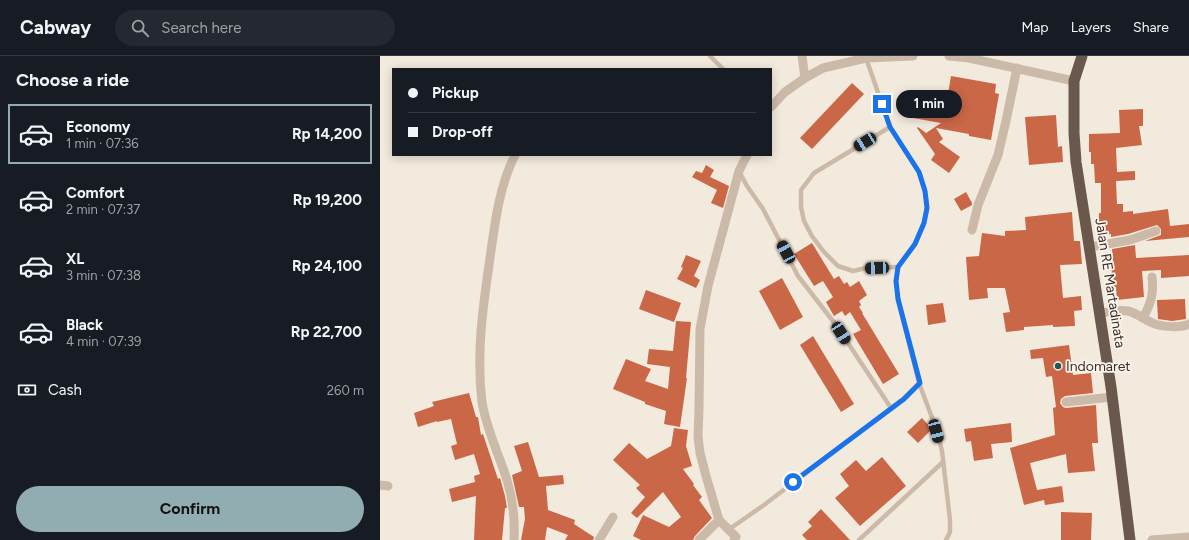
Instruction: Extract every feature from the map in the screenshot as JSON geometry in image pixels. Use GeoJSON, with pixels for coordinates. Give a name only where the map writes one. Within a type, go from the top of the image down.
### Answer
{"type":"FeatureCollection","features":[{"type":"Feature","properties":{"kind":"highway","name":"Jalan RE Martadinata"},"geometry":{"type":"LineString","coordinates":[[1082,56],[1074,81],[1074,133],[1076,162],[1100,313],[1130,540]]}},
{"type":"Feature","properties":{"kind":"street"},"geometry":{"type":"LineString","coordinates":[[802,56],[805,78]]}},
{"type":"Feature","properties":{"kind":"street"},"geometry":{"type":"LineString","coordinates":[[772,106],[785,92],[823,68],[866,57],[913,56]]}},
{"type":"Feature","properties":{"kind":"street"},"geometry":{"type":"LineString","coordinates":[[950,56],[969,58],[1074,81]]}},
{"type":"Feature","properties":{"kind":"street"},"geometry":{"type":"LineString","coordinates":[[972,230],[978,205],[998,154],[1017,68]]}},
{"type":"Feature","properties":{"kind":"street"},"geometry":{"type":"LineString","coordinates":[[514,540],[513,506],[507,480],[496,452],[482,403],[479,352],[484,297],[496,213],[508,170],[515,156]]}},
{"type":"Feature","properties":{"kind":"street"},"geometry":{"type":"LineString","coordinates":[[737,539],[719,520],[700,453],[698,436],[700,409],[700,329],[708,286],[739,171],[746,156]]}},
{"type":"Feature","properties":{"kind":"street"},"geometry":{"type":"LineString","coordinates":[[1090,247],[1130,240],[1156,231]]}},
{"type":"Feature","properties":{"kind":"street"},"geometry":{"type":"LineString","coordinates":[[1143,318],[1151,304],[1154,290],[1152,277]]}},
{"type":"Feature","properties":{"kind":"street"},"geometry":{"type":"LineString","coordinates":[[1100,313],[1122,310],[1137,314],[1155,324],[1175,327],[1186,326],[1189,324]]}},
{"type":"Feature","properties":{"kind":"street"},"geometry":{"type":"LineString","coordinates":[[1066,402],[1112,397]]}},
{"type":"Feature","properties":{"kind":"street"},"geometry":{"type":"LineString","coordinates":[[599,540],[613,517]]}},
{"type":"Feature","properties":{"kind":"street"},"geometry":{"type":"LineString","coordinates":[[699,540],[719,520]]}},
{"type":"Feature","properties":{"kind":"street"},"geometry":{"type":"LineString","coordinates":[[1152,540],[1189,537]]}},
{"type":"Feature","properties":{"kind":"lane"},"geometry":{"type":"LineString","coordinates":[[710,56],[723,68]]}},
{"type":"Feature","properties":{"kind":"lane"},"geometry":{"type":"LineString","coordinates":[[866,57],[890,127],[919,172],[925,191],[927,208],[924,223],[915,244],[898,267],[896,281],[898,299],[920,383],[942,451],[950,520],[950,532],[946,540]]}},
{"type":"Feature","properties":{"kind":"lane"},"geometry":{"type":"LineString","coordinates":[[890,127],[814,173],[801,190],[801,207],[804,221],[812,236],[824,252],[838,266],[853,271],[866,268],[898,267]]}},
{"type":"Feature","properties":{"kind":"lane"},"geometry":{"type":"LineString","coordinates":[[739,171],[747,186],[763,209],[798,276],[836,325],[891,408]]}},
{"type":"Feature","properties":{"kind":"lane"},"geometry":{"type":"LineString","coordinates":[[728,530],[764,505],[802,474],[904,399],[920,383]]}},
{"type":"Feature","properties":{"kind":"lane"},"geometry":{"type":"LineString","coordinates":[[860,540],[943,462]]}},
{"type":"Feature","properties":{"kind":"building"},"geometry":{"type":"Polygon","coordinates":[[[951,76],[996,84],[995,93],[999,94],[991,140],[936,128],[943,139],[939,142],[960,157],[949,173],[931,160],[935,154],[917,128],[918,127],[926,133],[941,123],[913,118],[915,106],[945,112],[951,76]]]}},
{"type":"Feature","properties":{"kind":"building"},"geometry":{"type":"Polygon","coordinates":[[[852,83],[864,94],[812,149],[800,138],[852,83]]]}},
{"type":"Feature","properties":{"kind":"building"},"geometry":{"type":"Polygon","coordinates":[[[1143,109],[1143,126],[1139,126],[1142,145],[1116,148],[1117,172],[1135,171],[1135,180],[1116,181],[1117,204],[1123,204],[1123,212],[1133,211],[1133,214],[1168,209],[1170,226],[1189,224],[1189,237],[1145,241],[1161,235],[1161,229],[1157,225],[1128,234],[1111,237],[1111,234],[1105,235],[1105,222],[1099,223],[1099,213],[1101,213],[1101,183],[1095,183],[1094,164],[1091,164],[1091,152],[1089,152],[1089,134],[1120,133],[1119,110],[1143,109]]]}},
{"type":"Feature","properties":{"kind":"building"},"geometry":{"type":"Polygon","coordinates":[[[1056,115],[1058,147],[1062,146],[1063,162],[1029,165],[1025,117],[1056,115]]]}},
{"type":"Feature","properties":{"kind":"building"},"geometry":{"type":"Polygon","coordinates":[[[706,165],[714,170],[710,177],[729,186],[723,208],[711,203],[717,190],[692,177],[696,171],[702,173],[706,165]]]}},
{"type":"Feature","properties":{"kind":"building"},"geometry":{"type":"Polygon","coordinates":[[[966,192],[972,205],[961,211],[954,199],[966,192]]]}},
{"type":"Feature","properties":{"kind":"building"},"geometry":{"type":"Polygon","coordinates":[[[1072,212],[1074,241],[1080,241],[1082,264],[1060,265],[1063,298],[1081,296],[1082,310],[1074,311],[1075,326],[1053,327],[1053,325],[1024,327],[1024,330],[1006,332],[1003,313],[1010,312],[1005,288],[987,288],[988,298],[969,300],[966,257],[979,256],[982,233],[1005,236],[1005,231],[1026,230],[1025,217],[1072,212]]]}},
{"type":"Feature","properties":{"kind":"building"},"geometry":{"type":"Polygon","coordinates":[[[812,243],[834,279],[839,276],[844,284],[847,282],[850,287],[859,281],[867,295],[859,301],[861,305],[859,307],[899,374],[883,384],[853,334],[861,330],[850,312],[845,316],[842,311],[834,316],[826,302],[833,297],[823,281],[814,286],[794,254],[812,243]]]}},
{"type":"Feature","properties":{"kind":"building"},"geometry":{"type":"Polygon","coordinates":[[[1135,245],[1136,258],[1189,255],[1189,276],[1161,278],[1161,270],[1142,271],[1144,297],[1117,300],[1116,287],[1113,287],[1111,263],[1113,263],[1112,249],[1135,245]]]}},
{"type":"Feature","properties":{"kind":"building"},"geometry":{"type":"Polygon","coordinates":[[[686,255],[701,261],[694,276],[700,280],[696,288],[677,279],[683,268],[681,267],[686,255]]]}},
{"type":"Feature","properties":{"kind":"building"},"geometry":{"type":"Polygon","coordinates":[[[782,278],[803,317],[780,330],[759,291],[782,278]]]}},
{"type":"Feature","properties":{"kind":"building"},"geometry":{"type":"Polygon","coordinates":[[[646,290],[681,303],[674,322],[639,309],[646,290]]]}},
{"type":"Feature","properties":{"kind":"building"},"geometry":{"type":"Polygon","coordinates":[[[1185,299],[1186,319],[1172,321],[1158,319],[1157,300],[1185,299]]]}},
{"type":"Feature","properties":{"kind":"building"},"geometry":{"type":"Polygon","coordinates":[[[943,303],[946,322],[928,325],[926,305],[943,303]]]}},
{"type":"Feature","properties":{"kind":"building"},"geometry":{"type":"Polygon","coordinates":[[[676,321],[691,322],[687,378],[680,427],[664,424],[666,411],[645,404],[645,402],[613,389],[626,359],[651,369],[645,381],[668,389],[670,367],[647,364],[649,349],[673,351],[676,321]]]}},
{"type":"Feature","properties":{"kind":"building"},"geometry":{"type":"Polygon","coordinates":[[[813,336],[854,404],[841,412],[800,345],[813,336]]]}},
{"type":"Feature","properties":{"kind":"building"},"geometry":{"type":"Polygon","coordinates":[[[1069,345],[1073,375],[1091,373],[1093,393],[1065,396],[1061,399],[1060,403],[1066,408],[1096,405],[1098,443],[1092,443],[1095,471],[1068,473],[1066,454],[1030,463],[1037,490],[1062,486],[1064,502],[1045,505],[1044,500],[1024,505],[1010,448],[1055,435],[1053,408],[1056,407],[1052,376],[1046,377],[1043,358],[1031,359],[1030,350],[1069,345]]]}},
{"type":"Feature","properties":{"kind":"building"},"geometry":{"type":"Polygon","coordinates":[[[469,393],[476,417],[478,417],[481,435],[483,434],[498,479],[500,478],[505,496],[507,508],[505,508],[502,540],[474,540],[476,496],[452,502],[449,489],[475,482],[474,476],[480,474],[474,454],[455,460],[451,446],[457,444],[451,419],[437,421],[418,427],[414,413],[434,406],[432,402],[469,393]]]}},
{"type":"Feature","properties":{"kind":"building"},"geometry":{"type":"Polygon","coordinates":[[[922,418],[932,429],[918,443],[907,432],[922,418]]]}},
{"type":"Feature","properties":{"kind":"building"},"geometry":{"type":"Polygon","coordinates":[[[1011,423],[1012,442],[991,444],[993,458],[974,461],[971,441],[966,442],[964,429],[1011,423]]]}},
{"type":"Feature","properties":{"kind":"building"},"geometry":{"type":"Polygon","coordinates":[[[674,428],[688,430],[686,446],[692,466],[683,469],[702,497],[699,500],[712,518],[693,540],[641,540],[633,536],[643,515],[669,527],[681,517],[663,492],[637,518],[631,513],[645,497],[636,488],[640,485],[613,460],[629,443],[647,459],[671,446],[674,428]]]}},
{"type":"Feature","properties":{"kind":"building"},"geometry":{"type":"Polygon","coordinates":[[[528,442],[539,477],[563,475],[564,484],[546,486],[548,510],[575,520],[574,524],[594,537],[593,540],[565,540],[568,535],[547,527],[545,540],[521,540],[525,519],[524,507],[519,507],[512,475],[522,471],[514,446],[528,442]]]}},
{"type":"Feature","properties":{"kind":"building"},"geometry":{"type":"Polygon","coordinates":[[[882,457],[906,486],[860,526],[835,498],[849,486],[840,474],[856,460],[866,471],[882,457]]]}},
{"type":"Feature","properties":{"kind":"building"},"geometry":{"type":"Polygon","coordinates":[[[821,509],[850,540],[807,540],[802,535],[812,526],[808,522],[821,509]]]}},
{"type":"Feature","properties":{"kind":"building"},"geometry":{"type":"Polygon","coordinates":[[[1061,512],[1092,513],[1091,540],[1061,540],[1061,512]]]}},
{"type":"Feature","properties":{"kind":"place","name":"Indomaret"},"geometry":{"type":"Point","coordinates":[1058,366]}},
{"type":"Feature","properties":{"kind":"route"},"geometry":{"type":"LineString","coordinates":[[793,482],[904,399],[920,383],[898,299],[896,281],[898,267],[915,244],[924,223],[927,208],[925,191],[919,172],[890,127],[882,104]]}}]}
